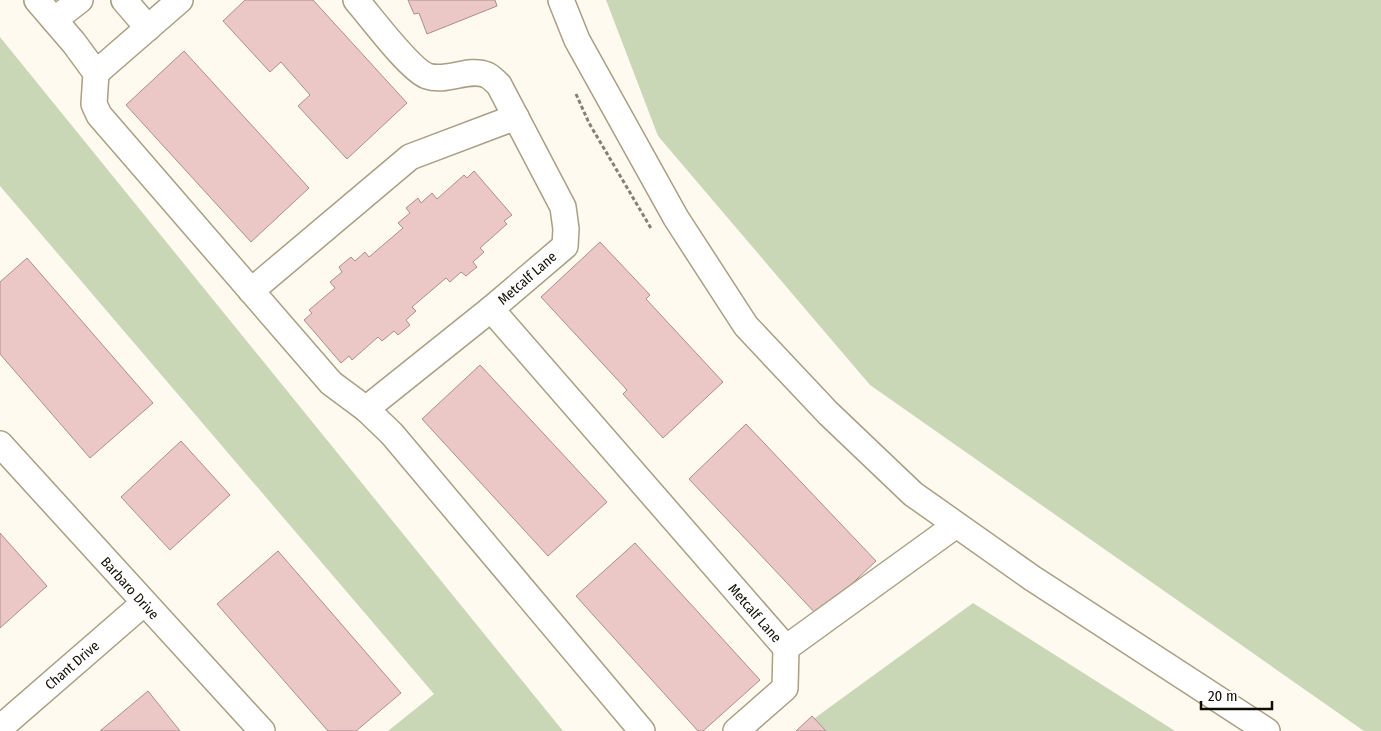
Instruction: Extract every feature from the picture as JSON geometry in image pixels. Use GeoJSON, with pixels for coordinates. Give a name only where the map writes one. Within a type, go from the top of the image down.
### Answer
{"type":"FeatureCollection","features":[{"type":"Feature","properties":{"kind":"street"},"geometry":{"type":"LineString","coordinates":[[37,0],[96,73],[94,104],[99,115],[331,383],[366,409],[392,434],[642,731]]}},
{"type":"Feature","properties":{"kind":"street"},"geometry":{"type":"LineString","coordinates":[[54,20],[80,0]]}},
{"type":"Feature","properties":{"kind":"street"},"geometry":{"type":"LineString","coordinates":[[124,0],[148,28]]}},
{"type":"Feature","properties":{"kind":"street"},"geometry":{"type":"LineString","coordinates":[[96,73],[180,0]]}},
{"type":"Feature","properties":{"kind":"street","name":"Metcalf Lane"},"geometry":{"type":"LineString","coordinates":[[356,0],[406,58],[424,75],[438,79],[470,73],[488,75],[499,85],[563,207],[566,229],[564,246],[491,309],[786,648]]}},
{"type":"Feature","properties":{"kind":"street"},"geometry":{"type":"LineString","coordinates":[[561,0],[577,40],[676,218],[746,326],[828,413],[913,494],[1032,578],[1267,731]]}},
{"type":"Feature","properties":{"kind":"street"},"geometry":{"type":"LineString","coordinates":[[251,290],[410,157],[516,117]]}},
{"type":"Feature","properties":{"kind":"street"},"geometry":{"type":"LineString","coordinates":[[366,409],[491,309]]}},
{"type":"Feature","properties":{"kind":"street","name":"Barbaro Drive"},"geometry":{"type":"LineString","coordinates":[[0,444],[262,731]]}},
{"type":"Feature","properties":{"kind":"street"},"geometry":{"type":"LineString","coordinates":[[736,731],[785,688],[786,648],[956,524]]}},
{"type":"Feature","properties":{"kind":"street","name":"Chant Drive"},"geometry":{"type":"LineString","coordinates":[[0,728],[144,603]]}},
{"type":"Feature","properties":{"kind":"green space"},"geometry":{"type":"Polygon","coordinates":[[[606,0],[1381,0],[1381,731],[1364,731],[870,385],[658,136],[606,0]]]}},
{"type":"Feature","properties":{"kind":"green space"},"geometry":{"type":"Polygon","coordinates":[[[0,37],[563,731],[388,731],[434,694],[0,186],[0,37]]]}},
{"type":"Feature","properties":{"kind":"green space"},"geometry":{"type":"Polygon","coordinates":[[[973,603],[1175,731],[797,731],[973,603]]]}},
{"type":"Feature","properties":{"kind":"building"},"geometry":{"type":"Polygon","coordinates":[[[245,0],[313,0],[407,103],[347,159],[298,106],[310,95],[281,62],[270,72],[223,21],[245,0]]]}},
{"type":"Feature","properties":{"kind":"building"},"geometry":{"type":"Polygon","coordinates":[[[408,0],[495,0],[497,6],[427,34],[419,13],[414,14],[408,0]]]}},
{"type":"Feature","properties":{"kind":"building"},"geometry":{"type":"Polygon","coordinates":[[[184,51],[309,188],[251,242],[126,105],[184,51]]]}},
{"type":"Feature","properties":{"kind":"building"},"geometry":{"type":"Polygon","coordinates":[[[474,171],[512,215],[504,221],[507,224],[480,248],[484,252],[473,262],[477,267],[466,276],[461,272],[450,282],[446,278],[412,307],[416,311],[406,320],[410,325],[398,335],[394,331],[382,341],[378,337],[352,360],[349,356],[341,363],[304,320],[312,313],[309,310],[335,288],[330,282],[342,272],[339,267],[351,257],[355,261],[365,252],[369,257],[403,228],[398,223],[410,213],[406,208],[418,198],[421,203],[432,193],[437,199],[464,175],[467,178],[474,171]]]}},
{"type":"Feature","properties":{"kind":"building"},"geometry":{"type":"Polygon","coordinates":[[[600,242],[650,295],[646,299],[723,382],[663,438],[623,394],[627,390],[541,297],[600,242]]]}},
{"type":"Feature","properties":{"kind":"building"},"geometry":{"type":"Polygon","coordinates":[[[27,258],[153,403],[90,458],[0,354],[0,282],[27,258]]]}},
{"type":"Feature","properties":{"kind":"building"},"geometry":{"type":"Polygon","coordinates":[[[480,365],[607,502],[548,556],[422,419],[480,365]]]}},
{"type":"Feature","properties":{"kind":"building"},"geometry":{"type":"Polygon","coordinates":[[[746,424],[876,561],[818,616],[689,479],[746,424]]]}},
{"type":"Feature","properties":{"kind":"building"},"geometry":{"type":"Polygon","coordinates":[[[181,441],[230,495],[170,550],[121,497],[181,441]]]}},
{"type":"Feature","properties":{"kind":"building"},"geometry":{"type":"Polygon","coordinates":[[[0,533],[47,586],[0,628],[0,533]]]}},
{"type":"Feature","properties":{"kind":"building"},"geometry":{"type":"Polygon","coordinates":[[[635,543],[760,680],[703,731],[698,731],[576,596],[635,543]]]}},
{"type":"Feature","properties":{"kind":"building"},"geometry":{"type":"Polygon","coordinates":[[[278,551],[401,693],[356,731],[328,731],[217,604],[278,551]]]}},
{"type":"Feature","properties":{"kind":"building"},"geometry":{"type":"Polygon","coordinates":[[[148,691],[180,731],[100,731],[148,691]]]}},
{"type":"Feature","properties":{"kind":"building"},"geometry":{"type":"Polygon","coordinates":[[[812,716],[826,731],[796,731],[812,716]]]}}]}
